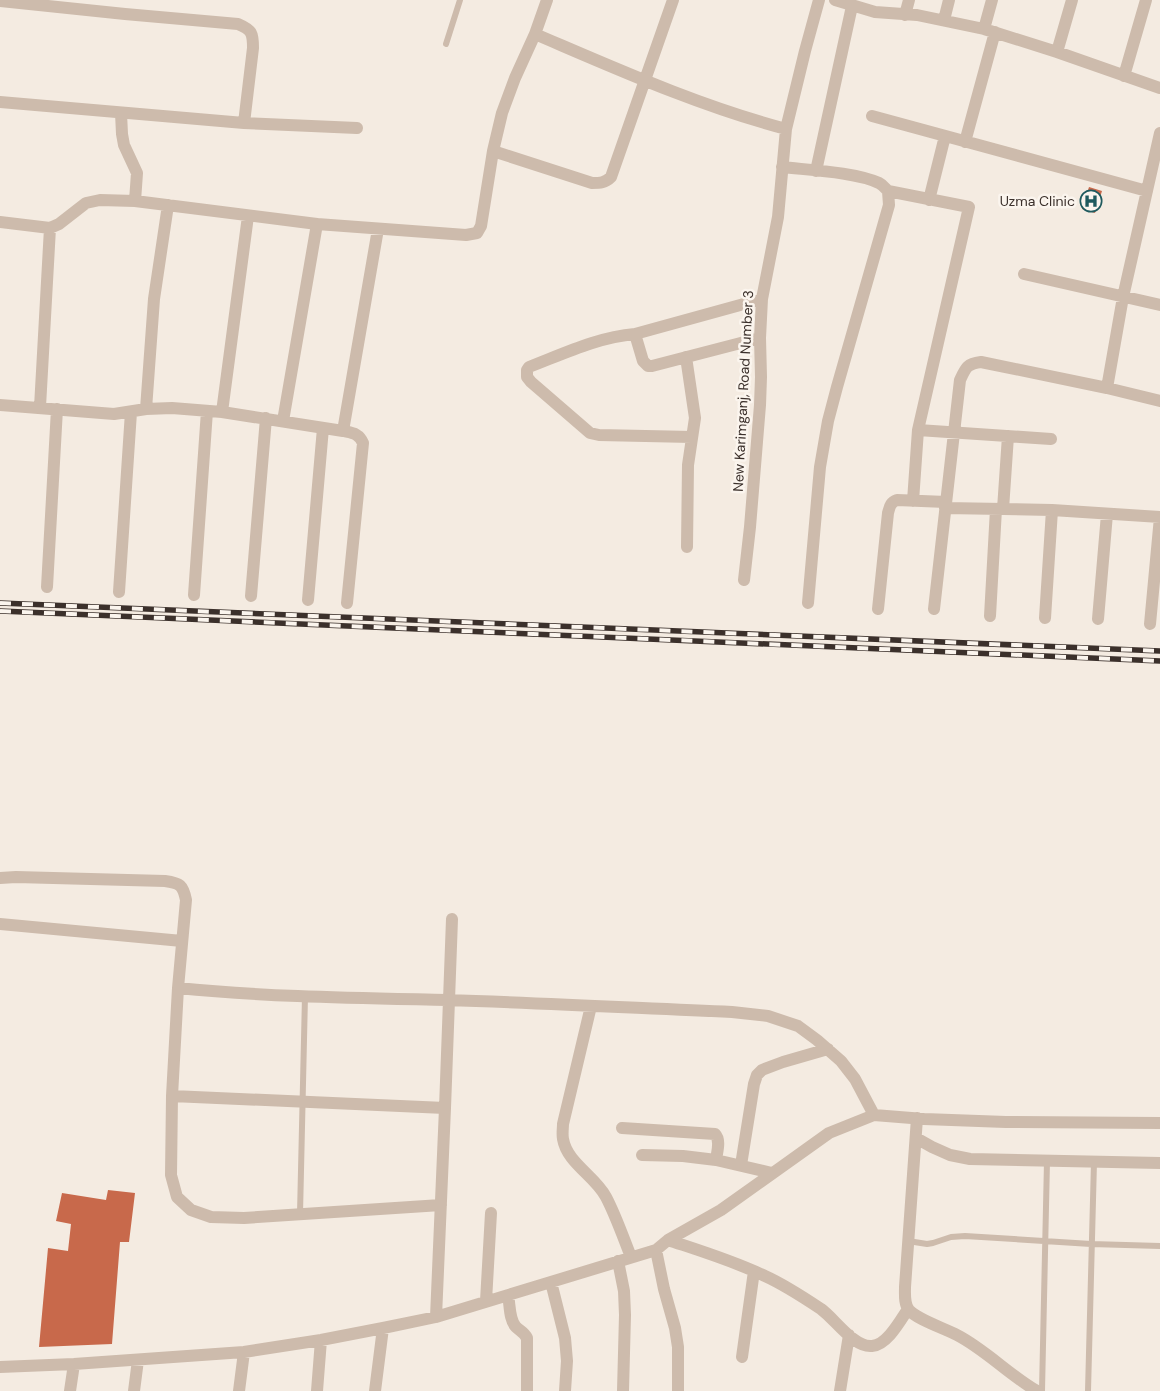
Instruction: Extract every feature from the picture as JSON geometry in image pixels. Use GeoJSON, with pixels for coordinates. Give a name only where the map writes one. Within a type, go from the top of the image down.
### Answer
{"type":"FeatureCollection","features":[{"type":"Feature","properties":{"kind":"street"},"geometry":{"type":"LineString","coordinates":[[0,222],[50,228],[59,224],[86,203],[100,200],[135,201],[317,224],[473,235],[477,233],[481,226],[493,151],[502,113],[547,0]]}},
{"type":"Feature","properties":{"kind":"street"},"geometry":{"type":"LineString","coordinates":[[493,151],[592,183],[601,183],[611,177],[673,0]]}},
{"type":"Feature","properties":{"kind":"street","name":"New Karimganj, Road Number 3"},"geometry":{"type":"LineString","coordinates":[[744,580],[760,405],[762,299],[778,217],[786,129],[820,0]]}},
{"type":"Feature","properties":{"kind":"street"},"geometry":{"type":"LineString","coordinates":[[835,0],[875,12],[917,15],[990,31],[1160,88]]}},
{"type":"Feature","properties":{"kind":"street"},"geometry":{"type":"LineString","coordinates":[[905,15],[908,0]]}},
{"type":"Feature","properties":{"kind":"street"},"geometry":{"type":"LineString","coordinates":[[944,20],[949,0]]}},
{"type":"Feature","properties":{"kind":"street"},"geometry":{"type":"LineString","coordinates":[[965,142],[990,31],[992,0]]}},
{"type":"Feature","properties":{"kind":"street"},"geometry":{"type":"LineString","coordinates":[[1057,52],[1072,0]]}},
{"type":"Feature","properties":{"kind":"street"},"geometry":{"type":"LineString","coordinates":[[1124,76],[1146,0]]}},
{"type":"Feature","properties":{"kind":"street"},"geometry":{"type":"LineString","coordinates":[[0,1],[238,24],[248,28],[253,36],[253,48],[244,122]]}},
{"type":"Feature","properties":{"kind":"street"},"geometry":{"type":"LineString","coordinates":[[816,171],[852,6]]}},
{"type":"Feature","properties":{"kind":"street"},"geometry":{"type":"LineString","coordinates":[[535,34],[645,80],[750,120],[786,129]]}},
{"type":"Feature","properties":{"kind":"street"},"geometry":{"type":"LineString","coordinates":[[0,102],[244,122],[357,128]]}},
{"type":"Feature","properties":{"kind":"street"},"geometry":{"type":"LineString","coordinates":[[121,113],[124,145],[134,164],[136,173],[135,201]]}},
{"type":"Feature","properties":{"kind":"street"},"geometry":{"type":"LineString","coordinates":[[872,116],[1147,191]]}},
{"type":"Feature","properties":{"kind":"street"},"geometry":{"type":"LineString","coordinates":[[1107,388],[1123,297],[1160,134]]}},
{"type":"Feature","properties":{"kind":"street"},"geometry":{"type":"LineString","coordinates":[[929,200],[945,136]]}},
{"type":"Feature","properties":{"kind":"street"},"geometry":{"type":"LineString","coordinates":[[782,167],[861,177],[880,184],[888,191],[969,207],[918,430],[913,501]]}},
{"type":"Feature","properties":{"kind":"street"},"geometry":{"type":"LineString","coordinates":[[808,603],[820,466],[828,421],[889,205],[888,191]]}},
{"type":"Feature","properties":{"kind":"street"},"geometry":{"type":"LineString","coordinates":[[146,408],[149,347],[154,300],[168,205]]}},
{"type":"Feature","properties":{"kind":"street"},"geometry":{"type":"LineString","coordinates":[[222,412],[248,216]]}},
{"type":"Feature","properties":{"kind":"street"},"geometry":{"type":"LineString","coordinates":[[283,420],[317,224]]}},
{"type":"Feature","properties":{"kind":"street"},"geometry":{"type":"LineString","coordinates":[[40,407],[50,228]]}},
{"type":"Feature","properties":{"kind":"street"},"geometry":{"type":"LineString","coordinates":[[343,431],[378,229]]}},
{"type":"Feature","properties":{"kind":"street"},"geometry":{"type":"LineString","coordinates":[[1024,274],[1160,305]]}},
{"type":"Feature","properties":{"kind":"street"},"geometry":{"type":"LineString","coordinates":[[692,437],[599,435],[590,433],[555,404],[527,377],[526,373],[529,368],[605,338],[635,334],[762,299]]}},
{"type":"Feature","properties":{"kind":"street"},"geometry":{"type":"LineString","coordinates":[[635,334],[643,361],[648,366],[760,338]]}},
{"type":"Feature","properties":{"kind":"street"},"geometry":{"type":"LineString","coordinates":[[686,357],[695,418],[688,465],[687,547]]}},
{"type":"Feature","properties":{"kind":"street"},"geometry":{"type":"LineString","coordinates":[[934,609],[960,380],[965,369],[971,364],[981,362],[1160,401]]}},
{"type":"Feature","properties":{"kind":"street"},"geometry":{"type":"LineString","coordinates":[[0,405],[114,414],[146,408],[207,410],[283,420],[356,434],[361,437],[363,443],[347,603]]}},
{"type":"Feature","properties":{"kind":"street"},"geometry":{"type":"LineString","coordinates":[[47,587],[57,409]]}},
{"type":"Feature","properties":{"kind":"street"},"geometry":{"type":"LineString","coordinates":[[194,595],[207,410]]}},
{"type":"Feature","properties":{"kind":"street"},"geometry":{"type":"LineString","coordinates":[[119,592],[131,412]]}},
{"type":"Feature","properties":{"kind":"street"},"geometry":{"type":"LineString","coordinates":[[251,596],[266,418]]}},
{"type":"Feature","properties":{"kind":"street"},"geometry":{"type":"LineString","coordinates":[[308,600],[323,428]]}},
{"type":"Feature","properties":{"kind":"street"},"geometry":{"type":"LineString","coordinates":[[918,430],[1051,439]]}},
{"type":"Feature","properties":{"kind":"street"},"geometry":{"type":"LineString","coordinates":[[990,616],[999,509],[1008,436]]}},
{"type":"Feature","properties":{"kind":"street"},"geometry":{"type":"LineString","coordinates":[[878,609],[890,506],[896,500],[999,509],[1052,510],[1160,518],[1150,624]]}},
{"type":"Feature","properties":{"kind":"street"},"geometry":{"type":"LineString","coordinates":[[1045,618],[1052,510]]}},
{"type":"Feature","properties":{"kind":"street"},"geometry":{"type":"LineString","coordinates":[[1098,619],[1107,514]]}},
{"type":"Feature","properties":{"kind":"street"},"geometry":{"type":"LineString","coordinates":[[0,878],[175,882],[181,886],[186,900],[178,988],[172,1096],[171,1175],[178,1197],[191,1210],[211,1217],[244,1218],[441,1205]]}},
{"type":"Feature","properties":{"kind":"street"},"geometry":{"type":"LineString","coordinates":[[436,1316],[446,1108],[452,919]]}},
{"type":"Feature","properties":{"kind":"street"},"geometry":{"type":"LineString","coordinates":[[0,924],[182,940]]}},
{"type":"Feature","properties":{"kind":"street"},"geometry":{"type":"LineString","coordinates":[[178,988],[223,993],[591,1006],[732,1012],[768,1016],[798,1026],[828,1049],[855,1079],[874,1116]]}},
{"type":"Feature","properties":{"kind":"street"},"geometry":{"type":"LineString","coordinates":[[591,1006],[563,1124],[563,1138],[567,1151],[595,1181],[605,1196],[631,1257]]}},
{"type":"Feature","properties":{"kind":"street"},"geometry":{"type":"LineString","coordinates":[[741,1166],[757,1075],[762,1070],[783,1062],[828,1049]]}},
{"type":"Feature","properties":{"kind":"street"},"geometry":{"type":"LineString","coordinates":[[172,1096],[446,1108]]}},
{"type":"Feature","properties":{"kind":"street"},"geometry":{"type":"LineString","coordinates":[[0,1366],[74,1364],[244,1352],[321,1340],[436,1316],[656,1250],[668,1240],[721,1210],[829,1133],[874,1116],[1006,1122],[1160,1123]]}},
{"type":"Feature","properties":{"kind":"street"},"geometry":{"type":"LineString","coordinates":[[917,1118],[905,1287],[905,1301],[908,1309],[916,1316],[959,1336],[1037,1391]]}},
{"type":"Feature","properties":{"kind":"street"},"geometry":{"type":"LineString","coordinates":[[622,1128],[715,1134],[718,1137],[716,1160]]}},
{"type":"Feature","properties":{"kind":"street"},"geometry":{"type":"LineString","coordinates":[[916,1138],[950,1155],[970,1159],[1160,1163]]}},
{"type":"Feature","properties":{"kind":"street"},"geometry":{"type":"LineString","coordinates":[[642,1155],[683,1156],[716,1160],[772,1173]]}},
{"type":"Feature","properties":{"kind":"street"},"geometry":{"type":"LineString","coordinates":[[486,1301],[491,1214]]}},
{"type":"Feature","properties":{"kind":"street"},"geometry":{"type":"LineString","coordinates":[[668,1240],[724,1259],[793,1290],[823,1311],[859,1343],[866,1346],[874,1346],[885,1340],[908,1309]]}},
{"type":"Feature","properties":{"kind":"street"},"geometry":{"type":"LineString","coordinates":[[656,1250],[678,1347],[678,1391]]}},
{"type":"Feature","properties":{"kind":"street"},"geometry":{"type":"LineString","coordinates":[[618,1261],[624,1291],[625,1315],[623,1391]]}},
{"type":"Feature","properties":{"kind":"street"},"geometry":{"type":"LineString","coordinates":[[742,1357],[754,1271]]}},
{"type":"Feature","properties":{"kind":"street"},"geometry":{"type":"LineString","coordinates":[[551,1282],[565,1338],[567,1361],[565,1391]]}},
{"type":"Feature","properties":{"kind":"street"},"geometry":{"type":"LineString","coordinates":[[508,1295],[514,1325],[525,1333],[526,1338],[527,1391]]}},
{"type":"Feature","properties":{"kind":"street"},"geometry":{"type":"LineString","coordinates":[[375,1391],[383,1328]]}},
{"type":"Feature","properties":{"kind":"street"},"geometry":{"type":"LineString","coordinates":[[840,1391],[849,1335]]}},
{"type":"Feature","properties":{"kind":"street"},"geometry":{"type":"LineString","coordinates":[[317,1391],[321,1340]]}},
{"type":"Feature","properties":{"kind":"street"},"geometry":{"type":"LineString","coordinates":[[239,1391],[244,1352]]}},
{"type":"Feature","properties":{"kind":"street"},"geometry":{"type":"LineString","coordinates":[[134,1391],[138,1360]]}},
{"type":"Feature","properties":{"kind":"street"},"geometry":{"type":"LineString","coordinates":[[70,1391],[74,1364]]}},
{"type":"Feature","properties":{"kind":"lane"},"geometry":{"type":"LineString","coordinates":[[446,44],[460,0]]}},
{"type":"Feature","properties":{"kind":"lane"},"geometry":{"type":"LineString","coordinates":[[300,1214],[305,996]]}},
{"type":"Feature","properties":{"kind":"lane"},"geometry":{"type":"LineString","coordinates":[[1042,1391],[1047,1161]]}},
{"type":"Feature","properties":{"kind":"lane"},"geometry":{"type":"LineString","coordinates":[[1088,1391],[1094,1162]]}},
{"type":"Feature","properties":{"kind":"lane"},"geometry":{"type":"LineString","coordinates":[[908,1241],[927,1244],[951,1237],[965,1236],[1160,1246]]}},
{"type":"Feature","properties":{"kind":"building"},"geometry":{"type":"Polygon","coordinates":[[[1089,187],[1102,191],[1095,213],[1082,209],[1089,187]]]}},
{"type":"Feature","properties":{"kind":"building"},"geometry":{"type":"Polygon","coordinates":[[[108,1190],[135,1193],[129,1242],[120,1242],[112,1344],[39,1347],[48,1248],[68,1251],[71,1224],[56,1221],[62,1193],[106,1200],[108,1190]]]}},
{"type":"Feature","properties":{"kind":"railway"},"geometry":{"type":"LineString","coordinates":[[0,603],[1160,651]]}},
{"type":"Feature","properties":{"kind":"railway"},"geometry":{"type":"LineString","coordinates":[[0,611],[1160,661]]}},
{"type":"Feature","properties":{"kind":"place","name":"Uzma Clinic"},"geometry":{"type":"Point","coordinates":[1091,201]}}]}
